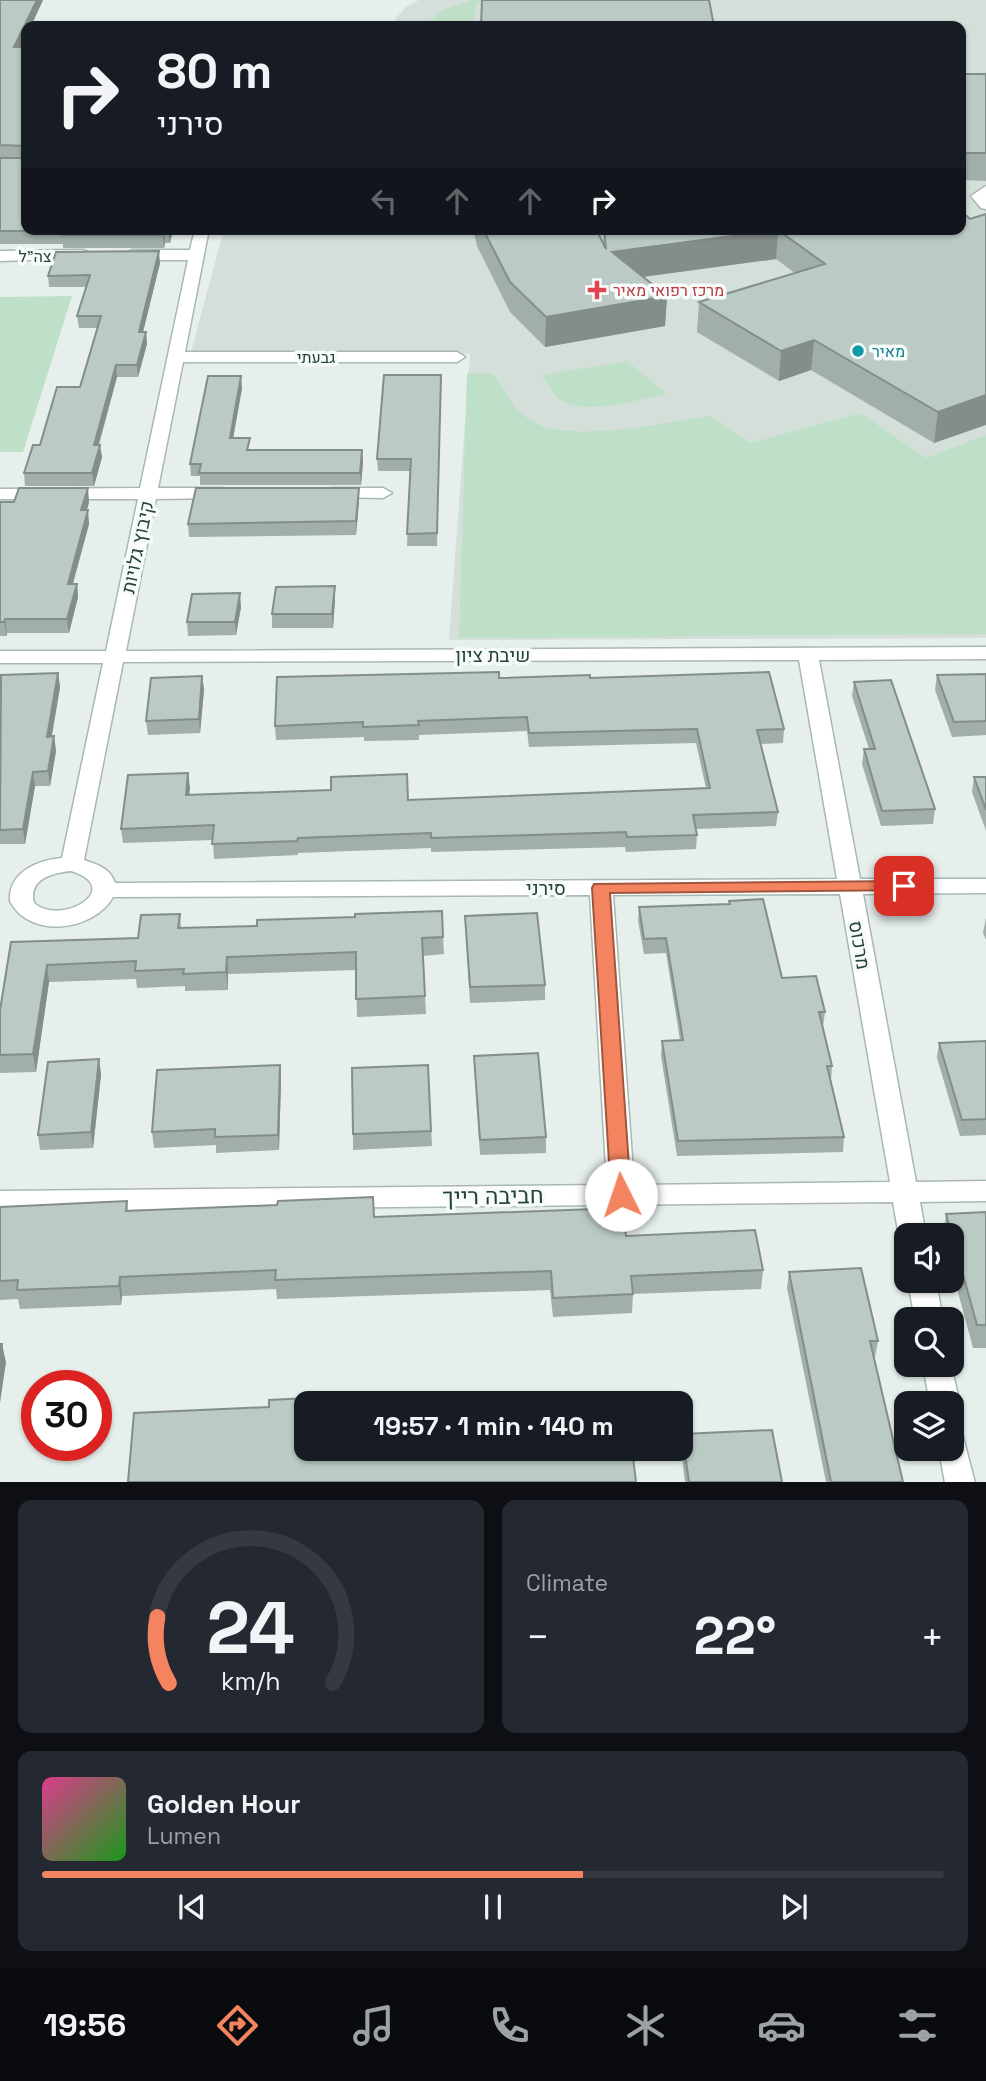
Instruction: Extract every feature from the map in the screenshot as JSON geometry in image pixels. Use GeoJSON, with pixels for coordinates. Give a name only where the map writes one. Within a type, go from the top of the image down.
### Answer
{"type":"FeatureCollection","features":[{"type":"Feature","properties":{"kind":"street"},"geometry":{"type":"LineString","coordinates":[[986,190],[978,197],[986,205]]}},
{"type":"Feature","properties":{"kind":"street","name":"קיבוץ גלויות"},"geometry":{"type":"LineString","coordinates":[[72,864],[201,235]]}},
{"type":"Feature","properties":{"kind":"street","name":"צה\"ל"},"geometry":{"type":"LineString","coordinates":[[0,256],[197,255]]}},
{"type":"Feature","properties":{"kind":"street","name":"גבעתי"},"geometry":{"type":"LineString","coordinates":[[176,357],[457,357]]}},
{"type":"Feature","properties":{"kind":"street"},"geometry":{"type":"LineString","coordinates":[[0,494],[245,493]]}},
{"type":"Feature","properties":{"kind":"street"},"geometry":{"type":"LineString","coordinates":[[314,493],[383,493]]}},
{"type":"Feature","properties":{"kind":"street","name":"שיבת ציון"},"geometry":{"type":"LineString","coordinates":[[0,657],[986,653]]}},
{"type":"Feature","properties":{"kind":"street","name":"מרכוס"},"geometry":{"type":"LineString","coordinates":[[808,654],[911,1223]]}},
{"type":"Feature","properties":{"kind":"street"},"geometry":{"type":"LineString","coordinates":[[72,864],[88,867],[98,873],[105,880],[106,890],[93,908],[65,918],[40,917],[9,896],[42,869],[72,864]]}},
{"type":"Feature","properties":{"kind":"street","name":"סירני"},"geometry":{"type":"LineString","coordinates":[[106,890],[986,886]]}},
{"type":"Feature","properties":{"kind":"street"},"geometry":{"type":"LineString","coordinates":[[601,888],[621,1195]]}},
{"type":"Feature","properties":{"kind":"street","name":"חביבה רייך"},"geometry":{"type":"LineString","coordinates":[[0,1201],[986,1191]]}},
{"type":"Feature","properties":{"kind":"street"},"geometry":{"type":"LineString","coordinates":[[956,1461],[960,1482]]}},
{"type":"Feature","properties":{"kind":"shaded area","name":"מרכז רפואי מאיר"},"geometry":{"type":"Polygon","coordinates":[[[419,0],[986,0],[986,638],[449,640],[470,354],[191,352],[222,235],[966,235],[966,21],[395,21],[406,7],[419,0]]]}},
{"type":"Feature","properties":{"kind":"green space"},"geometry":{"type":"Polygon","coordinates":[[[472,0],[556,1],[477,2],[474,21],[431,21],[440,11],[472,0]]]}},
{"type":"Feature","properties":{"kind":"green space"},"geometry":{"type":"Polygon","coordinates":[[[72,296],[23,452],[0,452],[0,297],[72,296]]]}},
{"type":"Feature","properties":{"kind":"green space"},"geometry":{"type":"Polygon","coordinates":[[[627,361],[667,394],[611,405],[582,407],[558,398],[542,375],[627,361]]]}},
{"type":"Feature","properties":{"kind":"green space"},"geometry":{"type":"Polygon","coordinates":[[[467,373],[493,373],[509,399],[524,416],[547,427],[568,431],[618,430],[711,416],[750,443],[860,413],[926,458],[986,435],[986,634],[459,638],[467,373]]]}},
{"type":"Feature","properties":{"kind":"building"},"geometry":{"type":"Polygon","coordinates":[[[0,0],[37,0],[27,21],[21,21],[21,33],[14,47],[21,47],[21,146],[0,145],[0,0]]]}},
{"type":"Feature","properties":{"kind":"building"},"geometry":{"type":"Polygon","coordinates":[[[482,0],[709,0],[713,21],[481,21],[482,0]]]}},
{"type":"Feature","properties":{"kind":"building"},"geometry":{"type":"Polygon","coordinates":[[[966,74],[986,74],[986,153],[966,153],[966,74]]]}},
{"type":"Feature","properties":{"kind":"building"},"geometry":{"type":"Polygon","coordinates":[[[0,158],[21,158],[21,231],[0,231],[0,158]]]}},
{"type":"Feature","properties":{"kind":"building"},"geometry":{"type":"Polygon","coordinates":[[[986,214],[986,395],[938,412],[814,340],[781,351],[699,302],[825,264],[785,235],[966,235],[966,215],[970,219],[986,214]]]}},
{"type":"Feature","properties":{"kind":"building"},"geometry":{"type":"Polygon","coordinates":[[[486,235],[599,235],[606,249],[605,235],[740,235],[612,252],[667,296],[546,317],[510,282],[486,235]]]}},
{"type":"Feature","properties":{"kind":"building"},"geometry":{"type":"Polygon","coordinates":[[[159,251],[139,332],[146,332],[137,365],[116,365],[94,445],[100,445],[92,473],[24,473],[33,445],[40,445],[57,387],[80,387],[101,316],[77,316],[90,275],[48,276],[56,252],[159,251]]]}},
{"type":"Feature","properties":{"kind":"building"},"geometry":{"type":"Polygon","coordinates":[[[384,375],[441,375],[437,533],[407,534],[411,459],[377,459],[384,375]]]}},
{"type":"Feature","properties":{"kind":"building"},"geometry":{"type":"Polygon","coordinates":[[[208,376],[241,376],[230,438],[250,438],[247,450],[362,450],[360,473],[199,473],[201,464],[190,464],[208,376]]]}},
{"type":"Feature","properties":{"kind":"building"},"geometry":{"type":"Polygon","coordinates":[[[19,488],[88,488],[81,510],[88,510],[68,584],[77,584],[67,619],[5,619],[0,622],[0,502],[14,502],[19,488]]]}},
{"type":"Feature","properties":{"kind":"building"},"geometry":{"type":"Polygon","coordinates":[[[196,488],[359,488],[356,521],[188,524],[196,488]]]}},
{"type":"Feature","properties":{"kind":"building"},"geometry":{"type":"Polygon","coordinates":[[[335,586],[332,614],[272,614],[276,587],[335,586]]]}},
{"type":"Feature","properties":{"kind":"building"},"geometry":{"type":"Polygon","coordinates":[[[240,593],[235,622],[187,622],[192,594],[240,593]]]}},
{"type":"Feature","properties":{"kind":"building"},"geometry":{"type":"Polygon","coordinates":[[[499,672],[499,678],[590,675],[590,678],[769,672],[784,729],[757,730],[778,812],[693,815],[697,835],[627,837],[626,832],[431,838],[431,833],[212,844],[214,825],[121,829],[128,775],[188,773],[186,795],[331,790],[331,777],[407,774],[408,800],[710,788],[697,729],[529,733],[527,717],[418,721],[419,725],[363,727],[363,722],[275,726],[277,677],[499,672]]]}},
{"type":"Feature","properties":{"kind":"building"},"geometry":{"type":"Polygon","coordinates":[[[58,673],[47,737],[54,736],[48,771],[33,772],[23,829],[0,830],[1,675],[58,673]]]}},
{"type":"Feature","properties":{"kind":"building"},"geometry":{"type":"Polygon","coordinates":[[[986,674],[986,721],[954,722],[937,675],[986,674]]]}},
{"type":"Feature","properties":{"kind":"building"},"geometry":{"type":"Polygon","coordinates":[[[202,676],[199,719],[146,721],[151,678],[202,676]]]}},
{"type":"Feature","properties":{"kind":"building"},"geometry":{"type":"Polygon","coordinates":[[[891,680],[935,809],[882,811],[864,749],[875,749],[854,682],[891,680]]]}},
{"type":"Feature","properties":{"kind":"building"},"geometry":{"type":"Polygon","coordinates":[[[974,777],[986,777],[986,810],[974,777]]]}},
{"type":"Feature","properties":{"kind":"building"},"geometry":{"type":"Polygon","coordinates":[[[763,899],[782,978],[816,976],[825,1012],[819,1012],[832,1066],[827,1066],[844,1137],[678,1141],[662,1041],[683,1040],[666,938],[644,939],[639,907],[730,904],[729,901],[763,899]]]}},
{"type":"Feature","properties":{"kind":"building"},"geometry":{"type":"Polygon","coordinates":[[[442,911],[443,937],[422,938],[425,996],[356,999],[356,952],[227,957],[226,972],[183,974],[184,969],[135,971],[136,961],[47,965],[33,1054],[0,1055],[0,1010],[11,942],[138,938],[141,915],[180,914],[178,928],[257,926],[257,920],[442,911]]]}},
{"type":"Feature","properties":{"kind":"building"},"geometry":{"type":"Polygon","coordinates":[[[537,913],[545,985],[470,987],[465,916],[537,913]]]}},
{"type":"Feature","properties":{"kind":"building"},"geometry":{"type":"Polygon","coordinates":[[[986,1041],[986,1119],[962,1120],[939,1043],[986,1041]]]}},
{"type":"Feature","properties":{"kind":"building"},"geometry":{"type":"Polygon","coordinates":[[[538,1053],[546,1137],[480,1140],[474,1056],[538,1053]]]}},
{"type":"Feature","properties":{"kind":"building"},"geometry":{"type":"Polygon","coordinates":[[[99,1059],[91,1132],[38,1135],[48,1062],[99,1059]]]}},
{"type":"Feature","properties":{"kind":"building"},"geometry":{"type":"Polygon","coordinates":[[[280,1065],[278,1135],[215,1137],[215,1129],[152,1132],[157,1070],[280,1065]]]}},
{"type":"Feature","properties":{"kind":"building"},"geometry":{"type":"Polygon","coordinates":[[[428,1065],[431,1131],[353,1134],[352,1068],[428,1065]]]}},
{"type":"Feature","properties":{"kind":"building"},"geometry":{"type":"Polygon","coordinates":[[[373,1197],[374,1217],[622,1208],[626,1236],[755,1230],[763,1270],[631,1276],[633,1294],[553,1298],[551,1271],[275,1280],[276,1270],[120,1277],[119,1286],[17,1290],[18,1280],[0,1281],[0,1207],[127,1201],[126,1211],[277,1205],[278,1201],[373,1197]]]}},
{"type":"Feature","properties":{"kind":"building"},"geometry":{"type":"Polygon","coordinates":[[[986,1212],[986,1325],[977,1325],[964,1278],[964,1223],[949,1223],[946,1214],[986,1212]]]}},
{"type":"Feature","properties":{"kind":"building"},"geometry":{"type":"Polygon","coordinates":[[[861,1268],[878,1341],[870,1341],[894,1444],[894,1461],[898,1461],[903,1482],[831,1482],[789,1272],[861,1268]]]}},
{"type":"Feature","properties":{"kind":"building"},"geometry":{"type":"Polygon","coordinates":[[[294,1399],[294,1461],[633,1461],[636,1482],[128,1482],[134,1413],[269,1407],[269,1400],[294,1399]]]}},
{"type":"Feature","properties":{"kind":"building"},"geometry":{"type":"Polygon","coordinates":[[[772,1430],[782,1482],[689,1482],[686,1461],[693,1461],[693,1434],[772,1430]]]}},
{"type":"Feature","properties":{"kind":"place","name":"מרכז רפואי מאיר"},"geometry":{"type":"Point","coordinates":[597,290]}},
{"type":"Feature","properties":{"kind":"place","name":"מאיר"},"geometry":{"type":"Point","coordinates":[858,351]}},
{"type":"Feature","properties":{"kind":"route"},"geometry":{"type":"LineString","coordinates":[[621,1195],[601,888],[904,886]]}}]}
